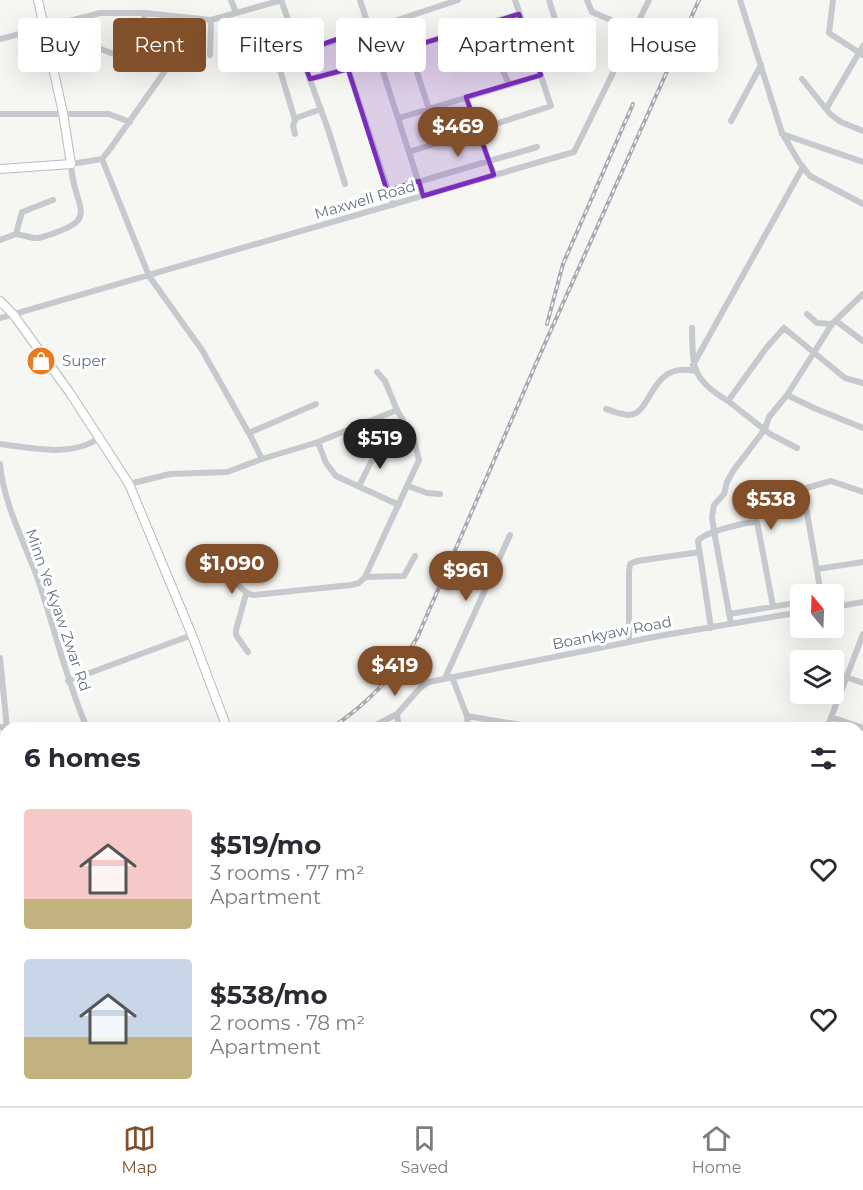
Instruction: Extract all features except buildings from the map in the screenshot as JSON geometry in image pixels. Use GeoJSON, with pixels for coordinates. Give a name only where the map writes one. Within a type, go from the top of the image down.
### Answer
{"type":"FeatureCollection","features":[{"type":"Feature","properties":{"kind":"main road"},"geometry":{"type":"LineString","coordinates":[[38,0],[43,18]]}},
{"type":"Feature","properties":{"kind":"main road"},"geometry":{"type":"LineString","coordinates":[[0,169],[71,164],[54,72]]}},
{"type":"Feature","properties":{"kind":"main road"},"geometry":{"type":"LineString","coordinates":[[0,301],[13,314],[100,437],[129,484],[192,635],[225,722]]}},
{"type":"Feature","properties":{"kind":"street"},"geometry":{"type":"LineString","coordinates":[[231,0],[236,13]]}},
{"type":"Feature","properties":{"kind":"street"},"geometry":{"type":"LineString","coordinates":[[80,18],[100,13],[145,13],[211,20],[282,0],[288,18]]}},
{"type":"Feature","properties":{"kind":"street"},"geometry":{"type":"LineString","coordinates":[[360,0],[366,18]]}},
{"type":"Feature","properties":{"kind":"street"},"geometry":{"type":"LineString","coordinates":[[397,18],[438,3],[458,0]]}},
{"type":"Feature","properties":{"kind":"street"},"geometry":{"type":"LineString","coordinates":[[409,152],[550,108],[551,104],[542,75],[515,0]]}},
{"type":"Feature","properties":{"kind":"street"},"geometry":{"type":"LineString","coordinates":[[549,0],[555,18]]}},
{"type":"Feature","properties":{"kind":"street"},"geometry":{"type":"LineString","coordinates":[[586,0],[592,12],[608,19]]}},
{"type":"Feature","properties":{"kind":"street","name":"Maxwell Road"},"geometry":{"type":"LineString","coordinates":[[0,318],[571,153],[577,149],[649,0]]}},
{"type":"Feature","properties":{"kind":"street"},"geometry":{"type":"LineString","coordinates":[[740,0],[782,133],[810,176],[863,204]]}},
{"type":"Feature","properties":{"kind":"street"},"geometry":{"type":"LineString","coordinates":[[833,0],[829,33],[861,54]]}},
{"type":"Feature","properties":{"kind":"street"},"geometry":{"type":"LineString","coordinates":[[101,49],[127,59],[132,58],[141,35],[145,13]]}},
{"type":"Feature","properties":{"kind":"street"},"geometry":{"type":"LineString","coordinates":[[507,18],[519,14]]}},
{"type":"Feature","properties":{"kind":"street"},"geometry":{"type":"LineString","coordinates":[[0,240],[16,234],[34,238],[77,224],[81,218],[82,209],[71,172],[71,164],[102,159],[130,122],[165,71],[180,17]]}},
{"type":"Feature","properties":{"kind":"street"},"geometry":{"type":"LineString","coordinates":[[210,55],[211,20]]}},
{"type":"Feature","properties":{"kind":"street"},"geometry":{"type":"LineString","coordinates":[[0,39],[18,34]]}},
{"type":"Feature","properties":{"kind":"street"},"geometry":{"type":"LineString","coordinates":[[826,109],[861,54],[863,46]]}},
{"type":"Feature","properties":{"kind":"street"},"geometry":{"type":"LineString","coordinates":[[731,122],[761,65]]}},
{"type":"Feature","properties":{"kind":"street"},"geometry":{"type":"LineString","coordinates":[[280,72],[295,120]]}},
{"type":"Feature","properties":{"kind":"street"},"geometry":{"type":"LineString","coordinates":[[307,72],[345,184]]}},
{"type":"Feature","properties":{"kind":"street"},"geometry":{"type":"LineString","coordinates":[[310,79],[337,72]]}},
{"type":"Feature","properties":{"kind":"street"},"geometry":{"type":"LineString","coordinates":[[349,72],[393,205]]}},
{"type":"Feature","properties":{"kind":"street"},"geometry":{"type":"LineString","coordinates":[[383,72],[423,196]]}},
{"type":"Feature","properties":{"kind":"street"},"geometry":{"type":"LineString","coordinates":[[417,72],[429,109]]}},
{"type":"Feature","properties":{"kind":"street"},"geometry":{"type":"LineString","coordinates":[[504,72],[509,85]]}},
{"type":"Feature","properties":{"kind":"street"},"geometry":{"type":"LineString","coordinates":[[399,118],[542,75]]}},
{"type":"Feature","properties":{"kind":"street"},"geometry":{"type":"LineString","coordinates":[[802,79],[826,109],[842,122],[863,131]]}},
{"type":"Feature","properties":{"kind":"street"},"geometry":{"type":"LineString","coordinates":[[466,97],[494,175]]}},
{"type":"Feature","properties":{"kind":"street"},"geometry":{"type":"LineString","coordinates":[[295,134],[293,126],[298,117],[321,109]]}},
{"type":"Feature","properties":{"kind":"street"},"geometry":{"type":"LineString","coordinates":[[0,114],[109,114],[130,122]]}},
{"type":"Feature","properties":{"kind":"street"},"geometry":{"type":"LineString","coordinates":[[782,133],[863,162]]}},
{"type":"Feature","properties":{"kind":"street"},"geometry":{"type":"LineString","coordinates":[[387,192],[537,147]]}},
{"type":"Feature","properties":{"kind":"street"},"geometry":{"type":"LineString","coordinates":[[102,159],[149,276],[202,350],[262,459]]}},
{"type":"Feature","properties":{"kind":"street"},"geometry":{"type":"LineString","coordinates":[[694,368],[803,167]]}},
{"type":"Feature","properties":{"kind":"street"},"geometry":{"type":"LineString","coordinates":[[16,234],[22,212],[53,200]]}},
{"type":"Feature","properties":{"kind":"street"},"geometry":{"type":"LineString","coordinates":[[731,624],[712,517],[714,505],[724,494],[733,471],[765,429],[769,417],[787,395],[834,322],[863,294]]}},
{"type":"Feature","properties":{"kind":"street"},"geometry":{"type":"LineString","coordinates":[[807,314],[817,322],[834,322],[863,341]]}},
{"type":"Feature","properties":{"kind":"street"},"geometry":{"type":"LineString","coordinates":[[692,328],[694,368],[712,393],[728,401],[770,434],[797,448]]}},
{"type":"Feature","properties":{"kind":"street"},"geometry":{"type":"LineString","coordinates":[[728,401],[781,329],[786,329],[845,378],[863,383]]}},
{"type":"Feature","properties":{"kind":"street"},"geometry":{"type":"LineString","coordinates":[[606,409],[628,415],[633,414],[642,406],[662,377],[674,371],[694,368]]}},
{"type":"Feature","properties":{"kind":"street"},"geometry":{"type":"LineString","coordinates":[[246,594],[259,595],[351,585],[365,578],[419,460],[413,437],[397,410],[385,381],[377,372]]}},
{"type":"Feature","properties":{"kind":"street"},"geometry":{"type":"LineString","coordinates":[[787,395],[863,428]]}},
{"type":"Feature","properties":{"kind":"street"},"geometry":{"type":"LineString","coordinates":[[249,433],[316,404]]}},
{"type":"Feature","properties":{"kind":"street"},"geometry":{"type":"LineString","coordinates":[[129,484],[170,474],[227,472],[318,442],[397,410]]}},
{"type":"Feature","properties":{"kind":"street"},"geometry":{"type":"LineString","coordinates":[[0,444],[61,449],[81,447],[100,437]]}},
{"type":"Feature","properties":{"kind":"street"},"geometry":{"type":"LineString","coordinates":[[318,442],[331,471],[336,476],[399,505]]}},
{"type":"Feature","properties":{"kind":"street"},"geometry":{"type":"LineString","coordinates":[[359,486],[378,448],[384,442]]}},
{"type":"Feature","properties":{"kind":"street","name":"Minn Ye Kyaw Zwar Rd"},"geometry":{"type":"LineString","coordinates":[[0,465],[1,486],[36,576],[68,681],[85,722]]}},
{"type":"Feature","properties":{"kind":"street"},"geometry":{"type":"LineString","coordinates":[[819,584],[803,489],[831,482],[863,492]]}},
{"type":"Feature","properties":{"kind":"street"},"geometry":{"type":"LineString","coordinates":[[408,486],[427,493],[440,494]]}},
{"type":"Feature","properties":{"kind":"street"},"geometry":{"type":"LineString","coordinates":[[711,628],[699,538],[714,531],[757,522],[773,606]]}},
{"type":"Feature","properties":{"kind":"street"},"geometry":{"type":"LineString","coordinates":[[468,722],[467,716],[448,677],[510,535]]}},
{"type":"Feature","properties":{"kind":"street"},"geometry":{"type":"LineString","coordinates":[[629,642],[628,572],[630,564],[700,552]]}},
{"type":"Feature","properties":{"kind":"street"},"geometry":{"type":"LineString","coordinates":[[365,578],[404,576],[414,556]]}},
{"type":"Feature","properties":{"kind":"street"},"geometry":{"type":"LineString","coordinates":[[817,569],[863,562]]}},
{"type":"Feature","properties":{"kind":"street"},"geometry":{"type":"LineString","coordinates":[[224,563],[246,594]]}},
{"type":"Feature","properties":{"kind":"street"},"geometry":{"type":"LineString","coordinates":[[246,594],[236,635],[248,652]]}},
{"type":"Feature","properties":{"kind":"street"},"geometry":{"type":"LineString","coordinates":[[844,605],[863,602]]}},
{"type":"Feature","properties":{"kind":"street"},"geometry":{"type":"LineString","coordinates":[[729,614],[790,604]]}},
{"type":"Feature","properties":{"kind":"street","name":"Boankyaw Road"},"geometry":{"type":"LineString","coordinates":[[397,714],[421,687],[429,682],[448,677],[790,614]]}},
{"type":"Feature","properties":{"kind":"street"},"geometry":{"type":"LineString","coordinates":[[68,681],[192,635]]}},
{"type":"Feature","properties":{"kind":"street"},"geometry":{"type":"LineString","coordinates":[[829,722],[862,637]]}},
{"type":"Feature","properties":{"kind":"street"},"geometry":{"type":"LineString","coordinates":[[0,658],[6,722]]}},
{"type":"Feature","properties":{"kind":"street"},"geometry":{"type":"LineString","coordinates":[[846,677],[863,683]]}},
{"type":"Feature","properties":{"kind":"street"},"geometry":{"type":"LineString","coordinates":[[382,722],[397,714],[398,722]]}},
{"type":"Feature","properties":{"kind":"street"},"geometry":{"type":"LineString","coordinates":[[467,716],[488,722]]}},
{"type":"Feature","properties":{"kind":"street"},"geometry":{"type":"LineString","coordinates":[[831,717],[846,722]]}},
{"type":"Feature","properties":{"kind":"highlighted area"},"geometry":{"type":"Polygon","coordinates":[[[519,14],[541,75],[466,97],[494,175],[423,196],[419,181],[387,191],[348,69],[310,79],[300,52],[369,28],[378,57],[519,14]]]}},
{"type":"Feature","properties":{"kind":"railway"},"geometry":{"type":"LineString","coordinates":[[340,722],[380,688],[417,638],[538,359],[699,0]]}},
{"type":"Feature","properties":{"kind":"railway"},"geometry":{"type":"LineString","coordinates":[[547,324],[563,264],[633,104]]}},
{"type":"Feature","properties":{"kind":"place","name":"Super"},"geometry":{"type":"Point","coordinates":[41,361]}}]}
